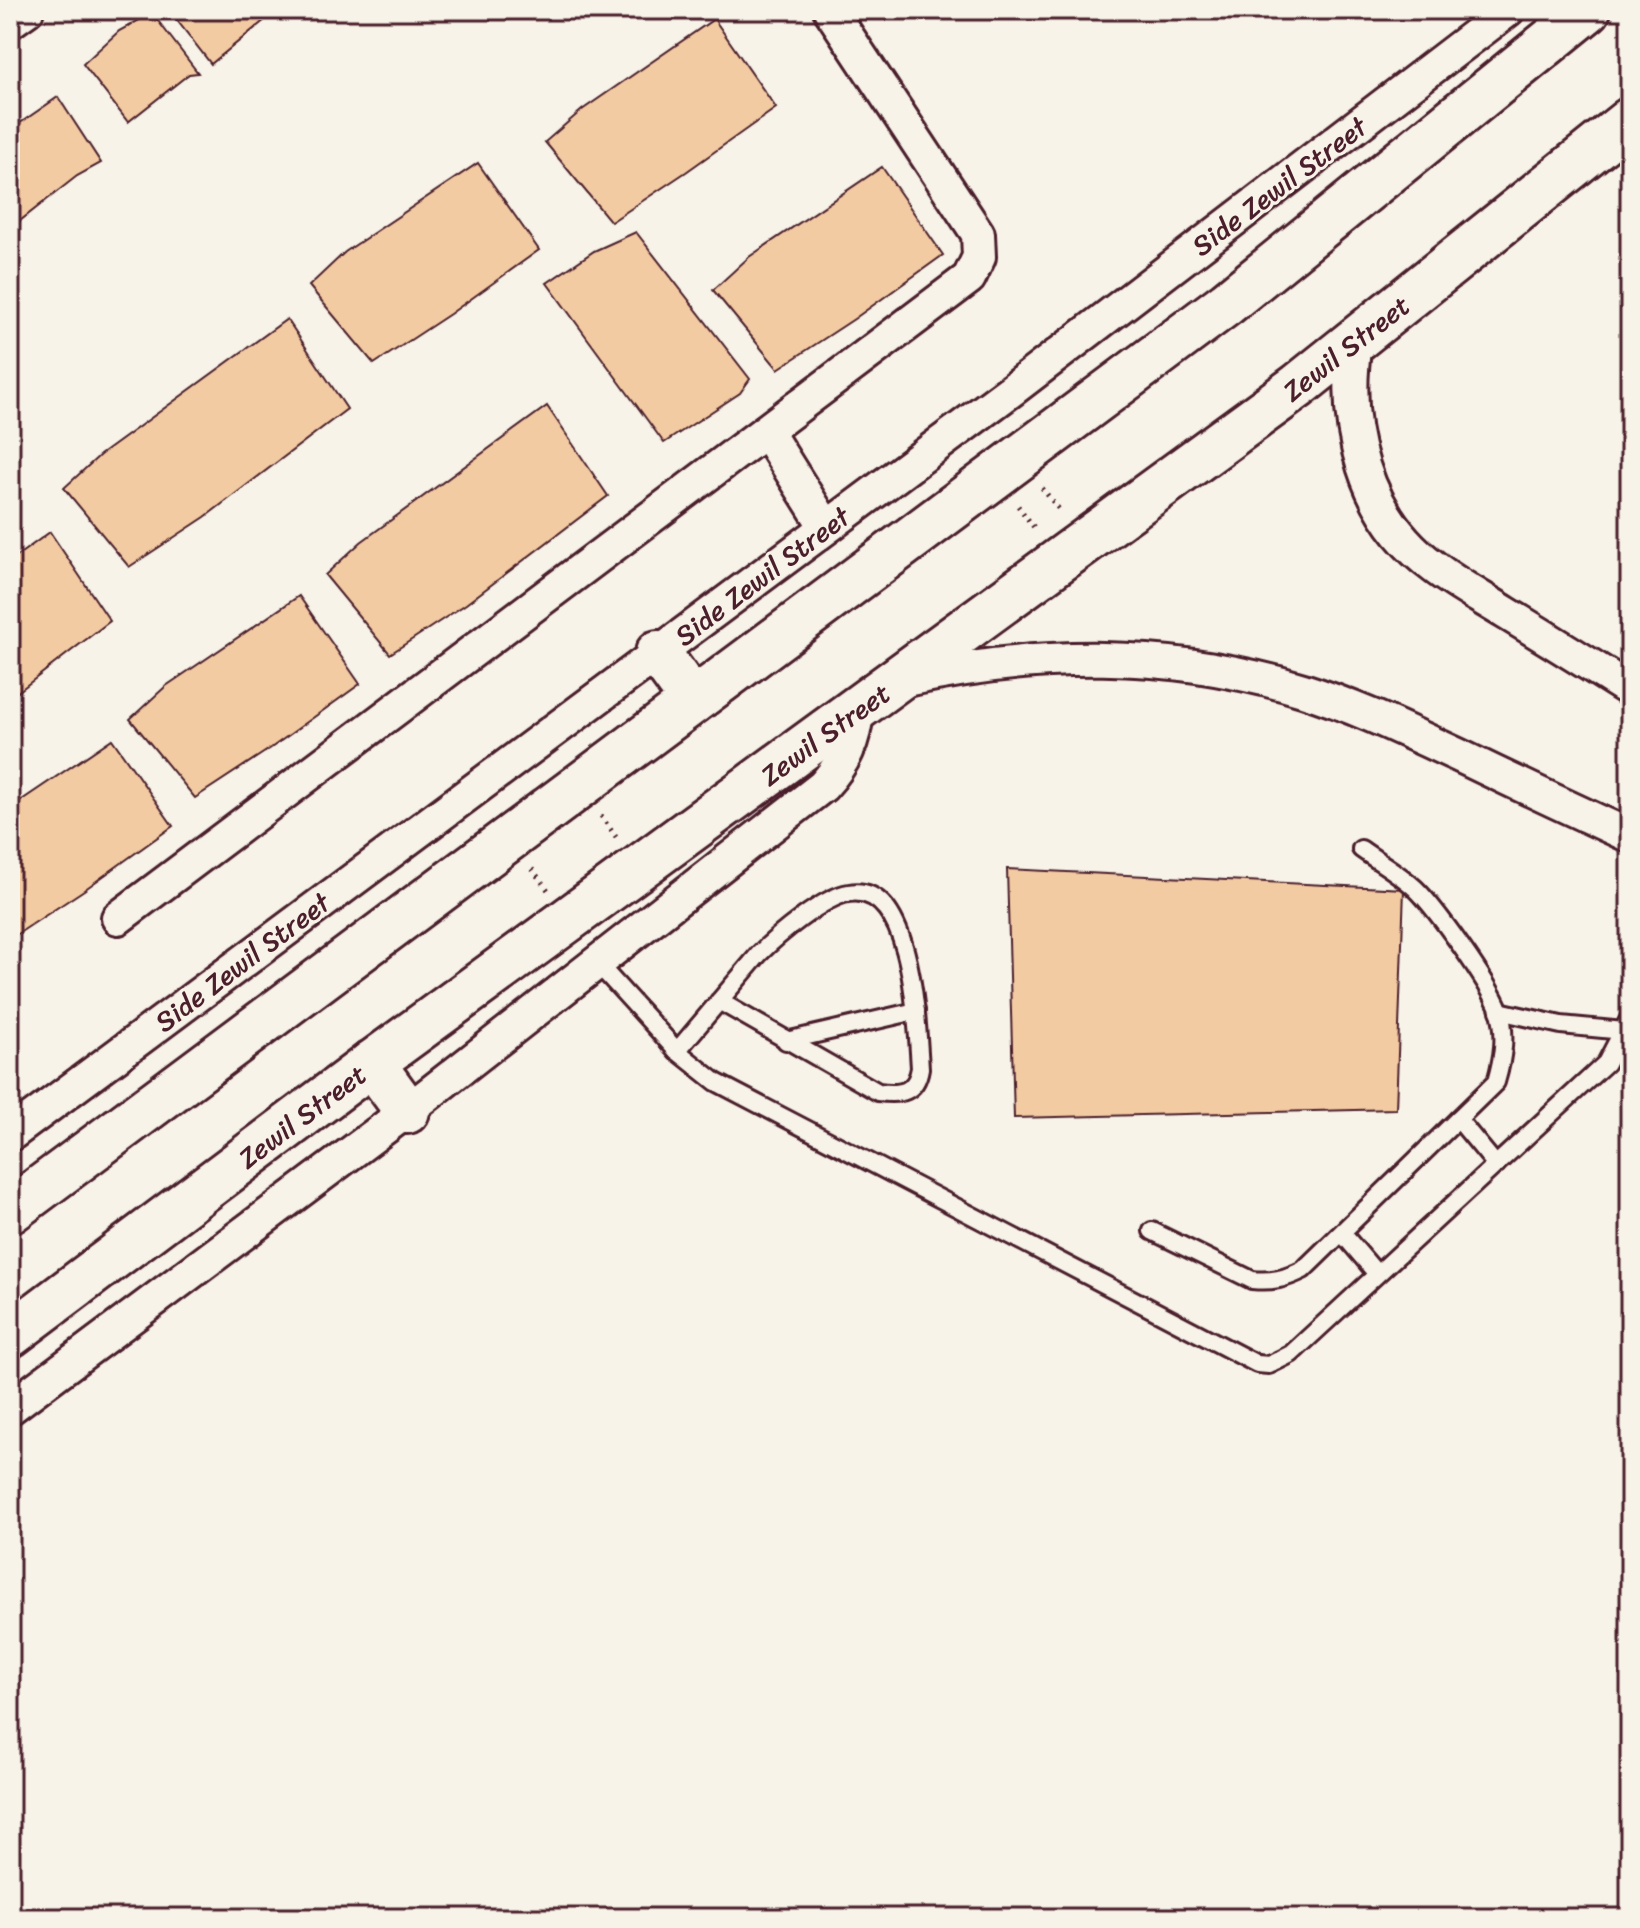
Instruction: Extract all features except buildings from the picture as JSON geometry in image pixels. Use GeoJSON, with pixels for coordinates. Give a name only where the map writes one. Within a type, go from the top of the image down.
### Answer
{"type":"FeatureCollection","features":[{"type":"Feature","properties":{"kind":"main road"},"geometry":{"type":"LineString","coordinates":[[10,1211],[1227,303],[1588,10]]}},
{"type":"Feature","properties":{"kind":"main road","name":"Zewil Street"},"geometry":{"type":"LineString","coordinates":[[10,1335],[372,1063],[1355,343],[1630,120]]}},
{"type":"Feature","properties":{"kind":"main road"},"geometry":{"type":"LineString","coordinates":[[658,653],[693,701]]}},
{"type":"Feature","properties":{"kind":"main road"},"geometry":{"type":"LineString","coordinates":[[372,1063],[407,1111]]}},
{"type":"Feature","properties":{"kind":"street"},"geometry":{"type":"LineString","coordinates":[[10,22],[27,10]]}},
{"type":"Feature","properties":{"kind":"street"},"geometry":{"type":"LineString","coordinates":[[118,918],[969,278],[979,257],[978,234],[830,10]]}},
{"type":"Feature","properties":{"kind":"street","name":"Side Zewil Street"},"geometry":{"type":"LineString","coordinates":[[10,1135],[1013,389],[1508,10]]}},
{"type":"Feature","properties":{"kind":"street"},"geometry":{"type":"LineString","coordinates":[[1355,343],[1350,397],[1355,436],[1367,476],[1394,526],[1433,567],[1630,690]]}},
{"type":"Feature","properties":{"kind":"street"},"geometry":{"type":"LineString","coordinates":[[766,431],[826,527]]}},
{"type":"Feature","properties":{"kind":"street"},"geometry":{"type":"LineString","coordinates":[[894,683],[955,669],[1078,658],[1201,666],[1252,677],[1353,708],[1630,836]]}},
{"type":"Feature","properties":{"kind":"street"},"geometry":{"type":"LineString","coordinates":[[10,1408],[407,1111],[823,786],[845,758],[852,743],[857,710]]}},
{"type":"Feature","properties":{"kind":"lane"},"geometry":{"type":"LineString","coordinates":[[1152,1231],[1252,1280],[1287,1278],[1303,1270],[1496,1082],[1503,1047],[1499,1011],[1489,989],[1419,891],[1361,849]]}},
{"type":"Feature","properties":{"kind":"lane"},"geometry":{"type":"LineString","coordinates":[[677,1051],[719,1001],[759,954],[786,929],[837,896],[850,892],[873,896],[884,904],[903,942],[916,1011],[918,1081],[909,1090],[893,1094],[878,1092],[719,1001]]}},
{"type":"Feature","properties":{"kind":"lane"},"geometry":{"type":"LineString","coordinates":[[598,964],[677,1051],[716,1082],[1231,1353],[1257,1364],[1269,1365],[1291,1354],[1606,1063],[1627,1024],[1561,1025],[1499,1011]]}},
{"type":"Feature","properties":{"kind":"lane"},"geometry":{"type":"LineString","coordinates":[[786,1041],[916,1011]]}},
{"type":"Feature","properties":{"kind":"lane"},"geometry":{"type":"LineString","coordinates":[[1458,1119],[1496,1165]]}},
{"type":"Feature","properties":{"kind":"lane"},"geometry":{"type":"LineString","coordinates":[[1342,1233],[1377,1274]]}},
{"type":"Feature","properties":{"kind":"path"},"geometry":{"type":"LineString","coordinates":[[1008,468],[1073,552]]}},
{"type":"Feature","properties":{"kind":"path"},"geometry":{"type":"LineString","coordinates":[[1008,468],[1073,552]]}},
{"type":"Feature","properties":{"kind":"path"},"geometry":{"type":"LineString","coordinates":[[579,786],[639,870]]}},
{"type":"Feature","properties":{"kind":"path"},"geometry":{"type":"LineString","coordinates":[[510,839],[570,920]]}}]}
